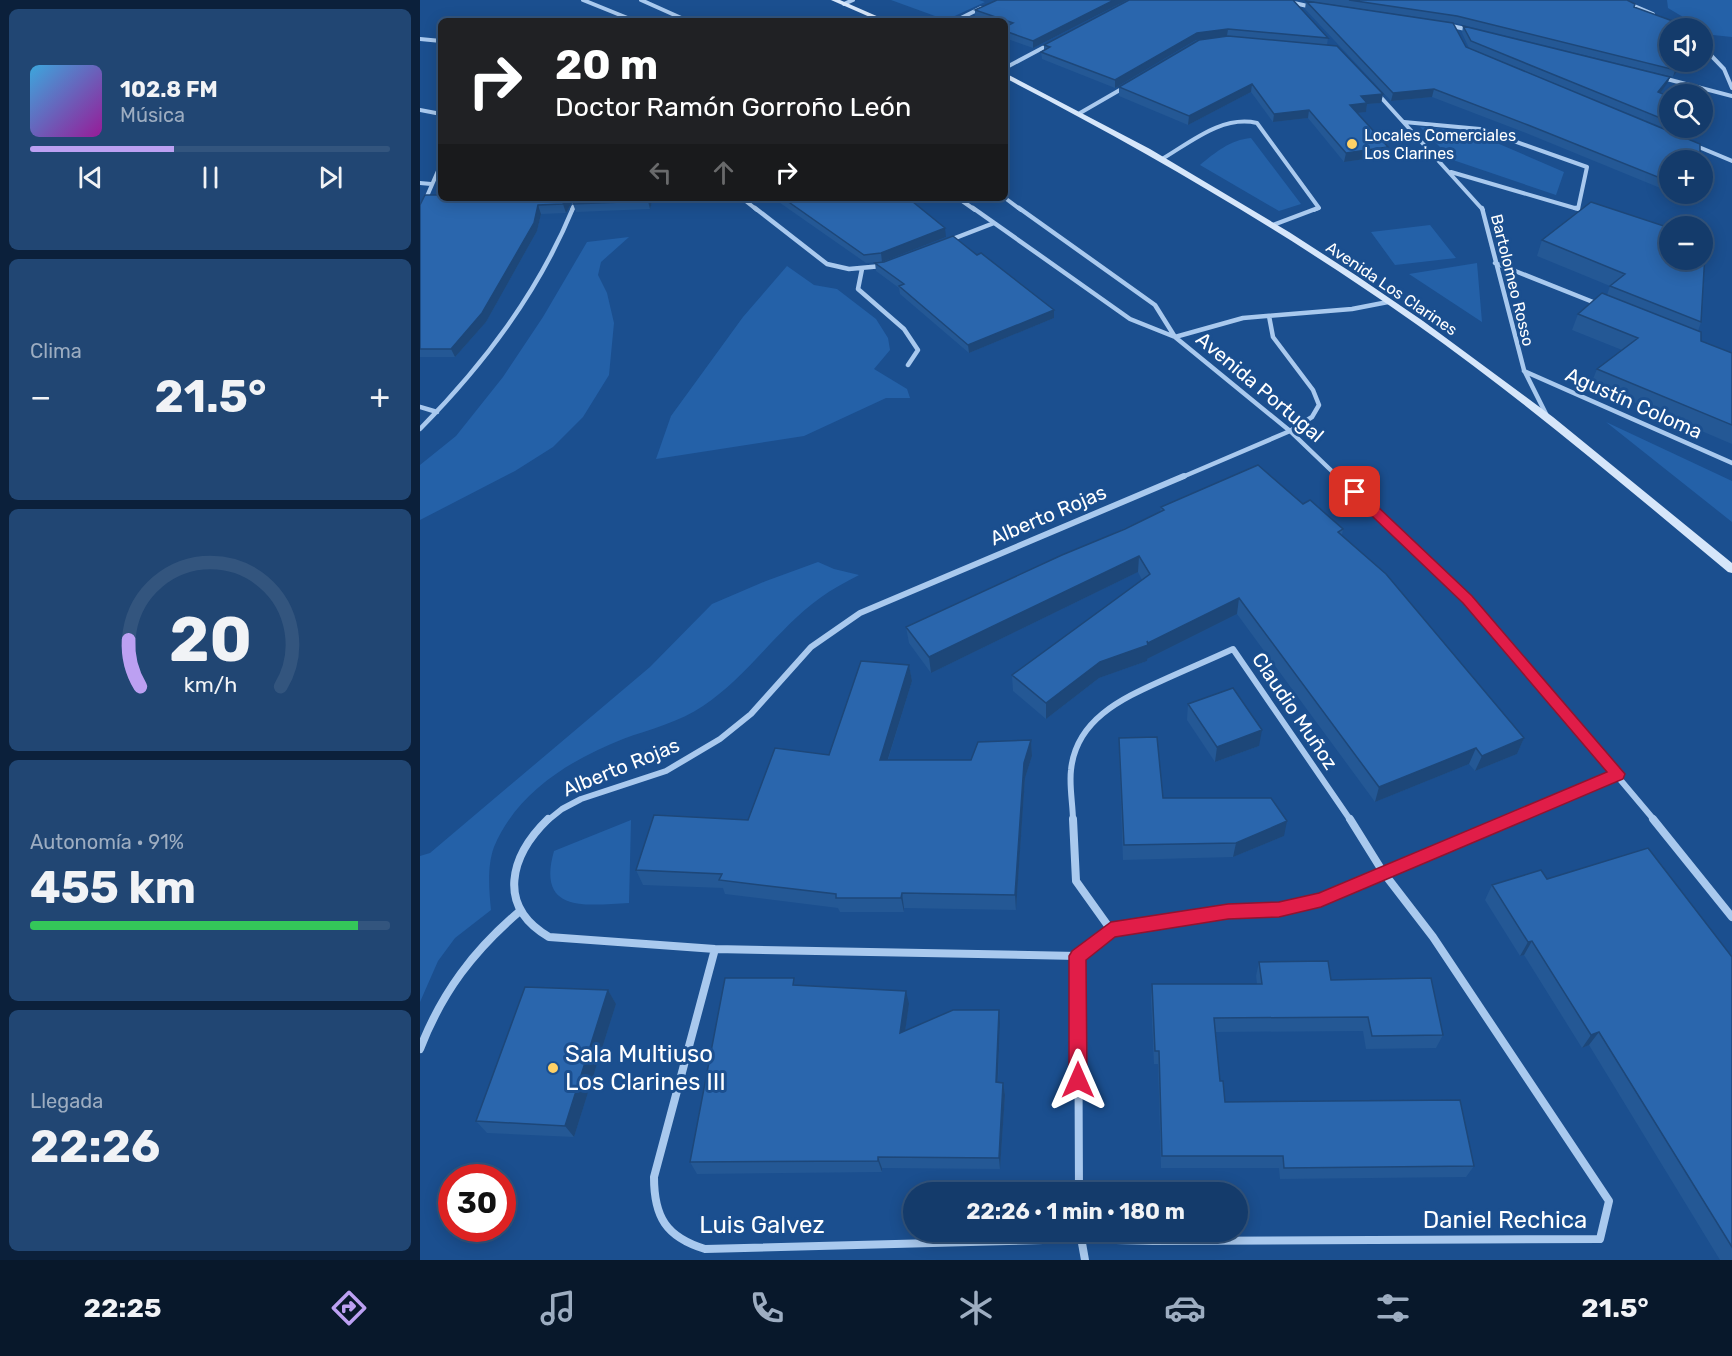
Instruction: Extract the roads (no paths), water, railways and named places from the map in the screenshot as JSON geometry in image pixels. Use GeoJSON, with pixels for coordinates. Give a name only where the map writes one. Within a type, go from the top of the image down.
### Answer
{"type":"FeatureCollection","features":[{"type":"Feature","properties":{"kind":"street"},"geometry":{"type":"LineString","coordinates":[[583,0],[629,18]]}},
{"type":"Feature","properties":{"kind":"street"},"geometry":{"type":"LineString","coordinates":[[641,0],[681,18]]}},
{"type":"Feature","properties":{"kind":"street"},"geometry":{"type":"LineString","coordinates":[[834,0],[878,18]]}},
{"type":"Feature","properties":{"kind":"street"},"geometry":{"type":"LineString","coordinates":[[844,4],[853,0]]}},
{"type":"Feature","properties":{"kind":"street"},"geometry":{"type":"LineString","coordinates":[[1620,0],[1655,15]]}},
{"type":"Feature","properties":{"kind":"street"},"geometry":{"type":"LineString","coordinates":[[1292,2],[1323,8]]}},
{"type":"Feature","properties":{"kind":"street"},"geometry":{"type":"LineString","coordinates":[[1292,2],[1301,11]]}},
{"type":"Feature","properties":{"kind":"street"},"geometry":{"type":"LineString","coordinates":[[961,18],[986,6]]}},
{"type":"Feature","properties":{"kind":"street"},"geometry":{"type":"LineString","coordinates":[[1444,25],[1477,32]]}},
{"type":"Feature","properties":{"kind":"street"},"geometry":{"type":"LineString","coordinates":[[1454,27],[1458,35]]}},
{"type":"Feature","properties":{"kind":"street"},"geometry":{"type":"LineString","coordinates":[[420,39],[438,41]]}},
{"type":"Feature","properties":{"kind":"street"},"geometry":{"type":"LineString","coordinates":[[1008,66],[1054,42]]}},
{"type":"Feature","properties":{"kind":"street"},"geometry":{"type":"LineString","coordinates":[[1713,58],[1724,69],[1732,88]]}},
{"type":"Feature","properties":{"kind":"street"},"geometry":{"type":"LineString","coordinates":[[1651,76],[1732,96]]}},
{"type":"Feature","properties":{"kind":"street","name":"Avenida Los Clarines"},"geometry":{"type":"LineString","coordinates":[[1008,77],[1080,113],[1162,159],[1273,225],[1388,302],[1549,419],[1732,569]]}},
{"type":"Feature","properties":{"kind":"street"},"geometry":{"type":"LineString","coordinates":[[1080,113],[1129,84]]}},
{"type":"Feature","properties":{"kind":"street","name":"Bartolomeo Rosso"},"geometry":{"type":"LineString","coordinates":[[1374,90],[1451,172],[1484,211],[1495,263],[1524,370],[1549,419]]}},
{"type":"Feature","properties":{"kind":"street"},"geometry":{"type":"LineString","coordinates":[[420,110],[438,113]]}},
{"type":"Feature","properties":{"kind":"street"},"geometry":{"type":"LineString","coordinates":[[1162,159],[1231,120],[1246,119],[1257,123],[1318,208],[1273,225]]}},
{"type":"Feature","properties":{"kind":"street"},"geometry":{"type":"LineString","coordinates":[[1404,122],[1480,129],[1587,167],[1578,209],[1451,172]]}},
{"type":"Feature","properties":{"kind":"street"},"geometry":{"type":"LineString","coordinates":[[1689,143],[1732,161]]}},
{"type":"Feature","properties":{"kind":"street"},"geometry":{"type":"LineString","coordinates":[[420,212],[438,171]]}},
{"type":"Feature","properties":{"kind":"street"},"geometry":{"type":"LineString","coordinates":[[420,183],[432,184]]}},
{"type":"Feature","properties":{"kind":"street","name":"Avenida Portugal"},"geometry":{"type":"LineString","coordinates":[[1008,200],[1155,305],[1176,337],[1290,430],[1468,600],[1617,774],[1732,917]]}},
{"type":"Feature","properties":{"kind":"street"},"geometry":{"type":"LineString","coordinates":[[420,429],[477,367],[514,317],[546,265],[570,219],[576,201]]}},
{"type":"Feature","properties":{"kind":"street"},"geometry":{"type":"LineString","coordinates":[[746,201],[827,264],[849,269],[862,269],[891,263]]}},
{"type":"Feature","properties":{"kind":"street","name":"Avenida Portugal"},"geometry":{"type":"LineString","coordinates":[[962,201],[1130,319],[1176,337]]}},
{"type":"Feature","properties":{"kind":"street"},"geometry":{"type":"LineString","coordinates":[[940,244],[994,223]]}},
{"type":"Feature","properties":{"kind":"street"},"geometry":{"type":"LineString","coordinates":[[1495,263],[1605,307]]}},
{"type":"Feature","properties":{"kind":"street"},"geometry":{"type":"LineString","coordinates":[[862,269],[858,289],[904,329],[918,350],[908,364]]}},
{"type":"Feature","properties":{"kind":"street"},"geometry":{"type":"LineString","coordinates":[[1176,337],[1209,325],[1269,316],[1363,308],[1388,302]]}},
{"type":"Feature","properties":{"kind":"street","name":"Alberto Rojas"},"geometry":{"type":"LineString","coordinates":[[520,911],[514,891],[517,865],[527,844],[541,826],[561,810],[583,798],[645,779],[680,764],[709,747],[759,708],[813,646],[860,613],[1290,430],[1312,417],[1318,405],[1313,390],[1273,337],[1269,316]]}},
{"type":"Feature","properties":{"kind":"street","name":"Agustín Coloma"},"geometry":{"type":"LineString","coordinates":[[1524,370],[1732,463]]}},
{"type":"Feature","properties":{"kind":"street"},"geometry":{"type":"LineString","coordinates":[[420,407],[437,412]]}},
{"type":"Feature","properties":{"kind":"street","name":"Claudio Muñoz"},"geometry":{"type":"LineString","coordinates":[[1111,930],[1076,881],[1071,770],[1081,736],[1106,708],[1123,697],[1233,649],[1351,821],[1383,872]]}},
{"type":"Feature","properties":{"kind":"street"},"geometry":{"type":"LineString","coordinates":[[420,1049],[429,1024],[447,989],[470,957],[493,932],[520,911],[531,926],[549,937],[715,949],[1078,956],[1111,930],[1228,911],[1279,909],[1321,900],[1617,774]]}},
{"type":"Feature","properties":{"kind":"street","name":"Daniel Rechica"},"geometry":{"type":"LineString","coordinates":[[1248,1241],[1600,1239],[1609,1201],[1433,937],[1383,872]]}},
{"type":"Feature","properties":{"kind":"street","name":"Luis Galvez"},"geometry":{"type":"LineString","coordinates":[[715,949],[654,1177],[653,1195],[664,1225],[675,1237],[689,1245],[705,1249],[903,1242]]}},
{"type":"Feature","properties":{"kind":"street"},"geometry":{"type":"LineString","coordinates":[[1078,956],[1079,1182]]}},
{"type":"Feature","properties":{"kind":"street"},"geometry":{"type":"LineString","coordinates":[[1081,1242],[1085,1260]]}},
{"type":"Feature","properties":{"kind":"place","name":"Locales Comerciales Los Clarines"},"geometry":{"type":"Point","coordinates":[1352,144]}},
{"type":"Feature","properties":{"kind":"place","name":"Sala Multiuso Los Clarines III"},"geometry":{"type":"Point","coordinates":[553,1068]}}]}
